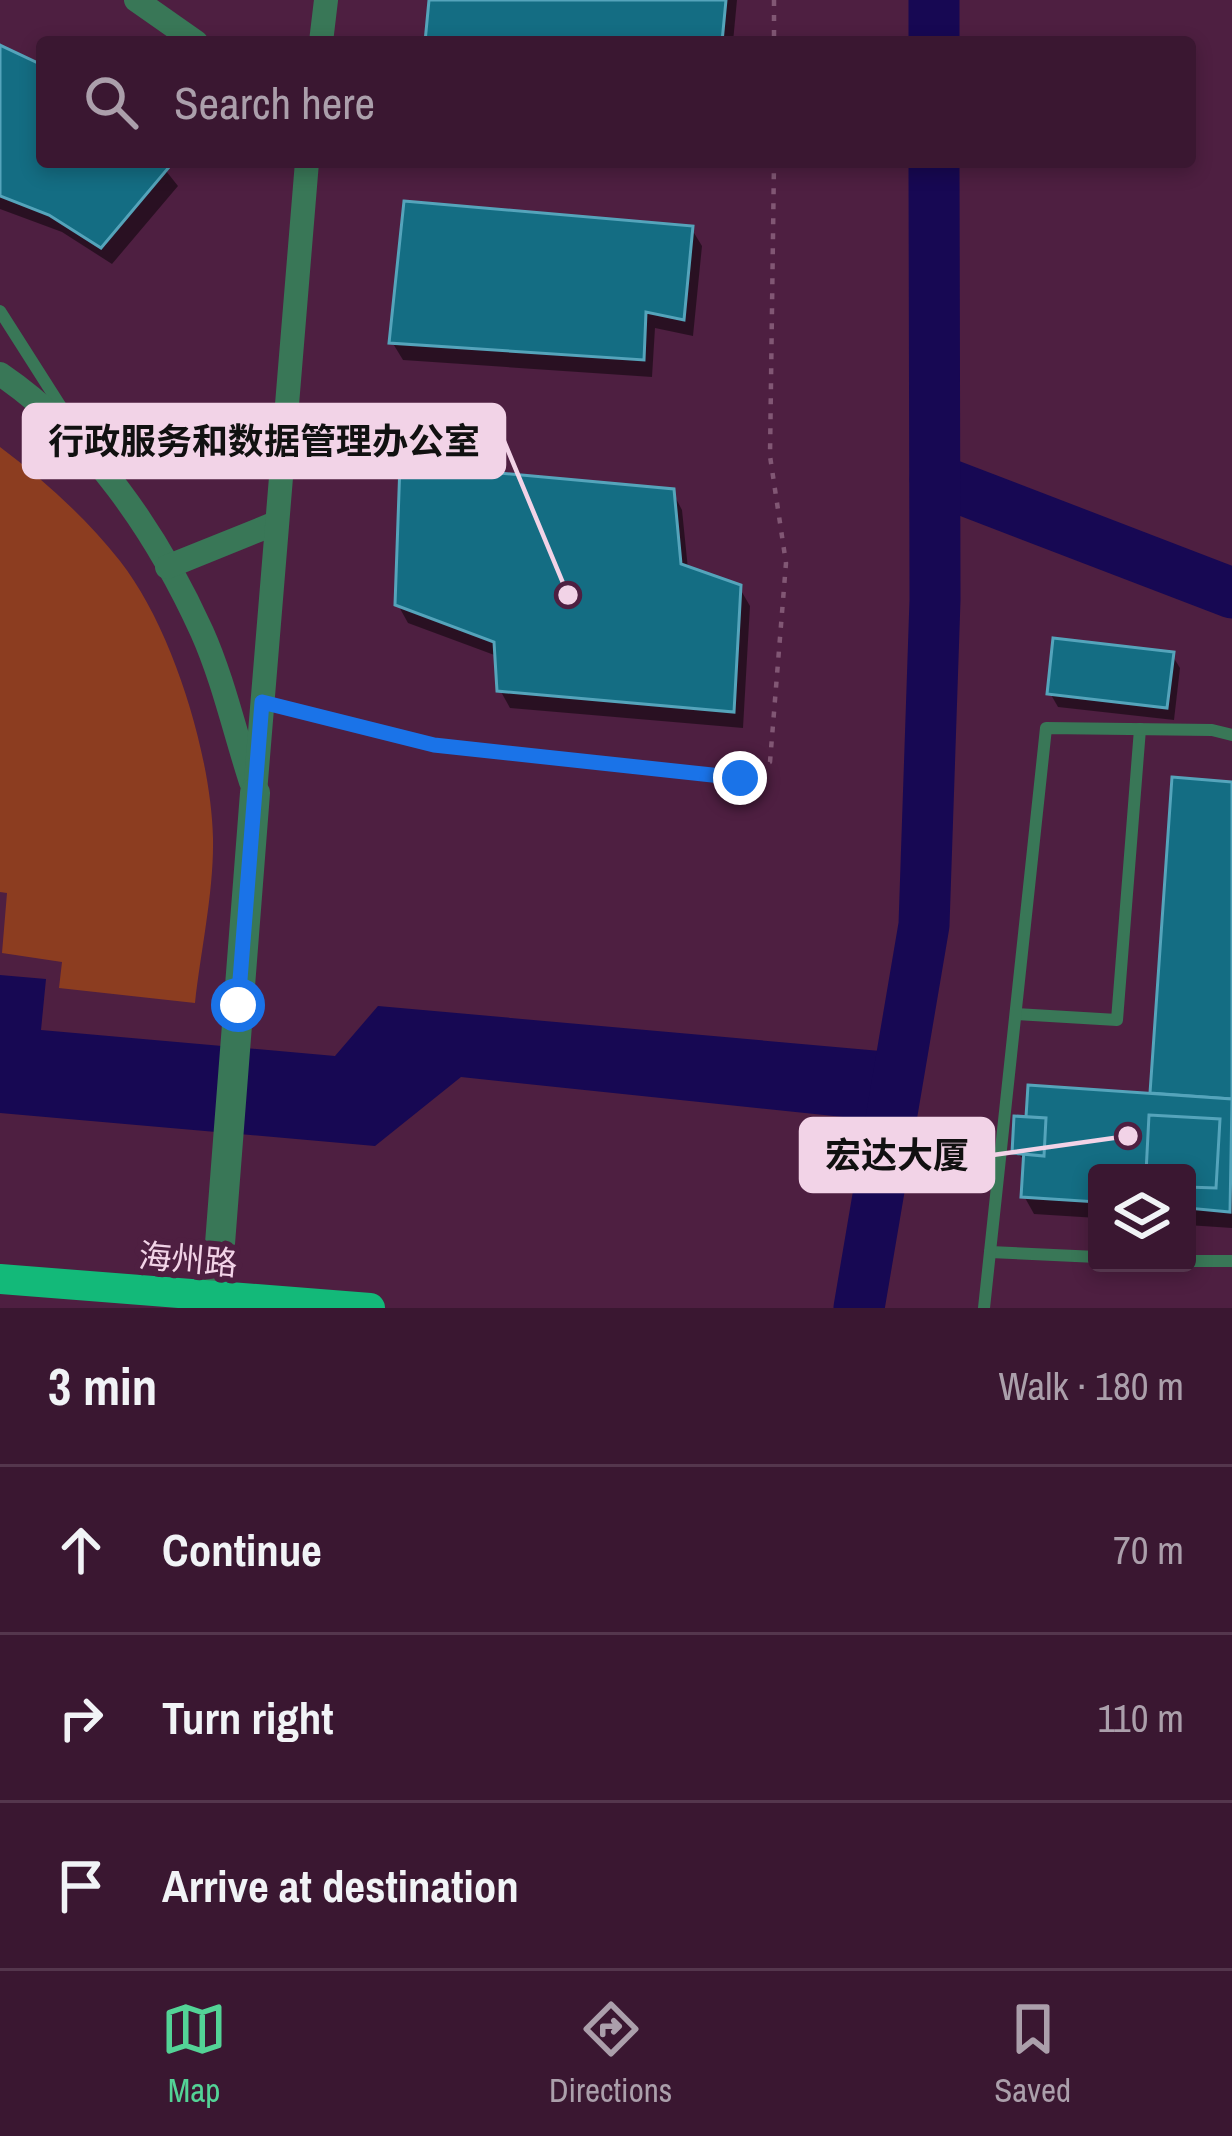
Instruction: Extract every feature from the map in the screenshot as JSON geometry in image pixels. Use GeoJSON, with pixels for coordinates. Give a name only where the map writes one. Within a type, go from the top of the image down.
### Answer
{"type":"FeatureCollection","features":[{"type":"Feature","properties":{"kind":"main road","name":"海州路"},"geometry":{"type":"LineString","coordinates":[[0,1279],[215,1303],[370,1308]]}},
{"type":"Feature","properties":{"kind":"street"},"geometry":{"type":"LineString","coordinates":[[136,0],[187,36]]}},
{"type":"Feature","properties":{"kind":"street"},"geometry":{"type":"LineString","coordinates":[[322,36],[326,0]]}},
{"type":"Feature","properties":{"kind":"street"},"geometry":{"type":"LineString","coordinates":[[215,1303],[306,168]]}},
{"type":"Feature","properties":{"kind":"street"},"geometry":{"type":"LineString","coordinates":[[0,374],[37,399],[88,449],[167,567],[203,634],[255,793]]}},
{"type":"Feature","properties":{"kind":"street"},"geometry":{"type":"LineString","coordinates":[[167,567],[276,524]]}},
{"type":"Feature","properties":{"kind":"lane"},"geometry":{"type":"LineString","coordinates":[[0,310],[88,449]]}},
{"type":"Feature","properties":{"kind":"lane"},"geometry":{"type":"LineString","coordinates":[[984,1308],[1046,728],[1232,735]]}},
{"type":"Feature","properties":{"kind":"lane"},"geometry":{"type":"LineString","coordinates":[[1016,1014],[1117,1020],[1140,729]]}},
{"type":"Feature","properties":{"kind":"lane"},"geometry":{"type":"LineString","coordinates":[[990,1252],[1088,1257]]}},
{"type":"Feature","properties":{"kind":"lane"},"geometry":{"type":"LineString","coordinates":[[1196,1261],[1232,1261]]}},
{"type":"Feature","properties":{"kind":"path"},"geometry":{"type":"LineString","coordinates":[[774,0],[774,36]]}},
{"type":"Feature","properties":{"kind":"path"},"geometry":{"type":"LineString","coordinates":[[262,702],[434,745],[740,778],[770,762],[786,563],[770,456],[774,168]]}},
{"type":"Feature","properties":{"kind":"shaded area"},"geometry":{"type":"Polygon","coordinates":[[[0,447],[64,500],[120,561],[156,620],[185,693],[205,769],[213,838],[195,1003],[59,988],[62,962],[2,953],[7,893],[0,892],[0,447]]]}},
{"type":"Feature","properties":{"kind":"shaded area"},"geometry":{"type":"Polygon","coordinates":[[[0,975],[46,979],[41,1030],[335,1056],[378,1006],[903,1053],[891,1122],[461,1077],[375,1146],[0,1113],[0,975]]]}},
{"type":"Feature","properties":{"kind":"building"},"geometry":{"type":"Polygon","coordinates":[[[429,0],[726,0],[723,36],[426,36],[429,0]]]}},
{"type":"Feature","properties":{"kind":"building"},"geometry":{"type":"Polygon","coordinates":[[[0,45],[36,62],[36,168],[168,168],[101,248],[49,215],[0,196],[0,45]]]}},
{"type":"Feature","properties":{"kind":"building"},"geometry":{"type":"Polygon","coordinates":[[[404,201],[693,226],[684,320],[646,312],[644,360],[389,343],[404,201]]]}},
{"type":"Feature","properties":{"kind":"building"},"geometry":{"type":"Polygon","coordinates":[[[400,464],[674,489],[681,564],[741,585],[734,712],[497,691],[494,642],[395,605],[400,464]]]}},
{"type":"Feature","properties":{"kind":"building"},"geometry":{"type":"Polygon","coordinates":[[[1053,638],[1174,652],[1167,708],[1047,694],[1053,638]]]}},
{"type":"Feature","properties":{"kind":"building"},"geometry":{"type":"Polygon","coordinates":[[[1172,777],[1232,782],[1232,1099],[1150,1093],[1172,777]]]}},
{"type":"Feature","properties":{"kind":"building"},"geometry":{"type":"Polygon","coordinates":[[[1028,1085],[1232,1099],[1230,1212],[1196,1209],[1196,1164],[1088,1164],[1088,1201],[1021,1197],[1028,1085]]]}},
{"type":"Feature","properties":{"kind":"building"},"geometry":{"type":"Polygon","coordinates":[[[1149,1115],[1220,1119],[1216,1188],[1196,1187],[1196,1164],[1146,1164],[1149,1115]]]}},
{"type":"Feature","properties":{"kind":"building"},"geometry":{"type":"Polygon","coordinates":[[[1014,1116],[1046,1118],[1044,1156],[1012,1153],[1014,1116]]]}},
{"type":"Feature","properties":{"kind":"waterway"},"geometry":{"type":"LineString","coordinates":[[934,0],[934,36]]}},
{"type":"Feature","properties":{"kind":"waterway"},"geometry":{"type":"LineString","coordinates":[[859,1308],[924,925],[935,600],[934,168]]}},
{"type":"Feature","properties":{"kind":"waterway"},"geometry":{"type":"LineString","coordinates":[[935,479],[1232,593]]}},
{"type":"Feature","properties":{"kind":"place","name":"行政服务和数据管理办公室"},"geometry":{"type":"Point","coordinates":[568,595]}},
{"type":"Feature","properties":{"kind":"place","name":"宏达大厦"},"geometry":{"type":"Point","coordinates":[1128,1136]}},
{"type":"Feature","properties":{"kind":"route"},"geometry":{"type":"LineString","coordinates":[[238,1005],[262,702],[434,745],[740,778]]}}]}
